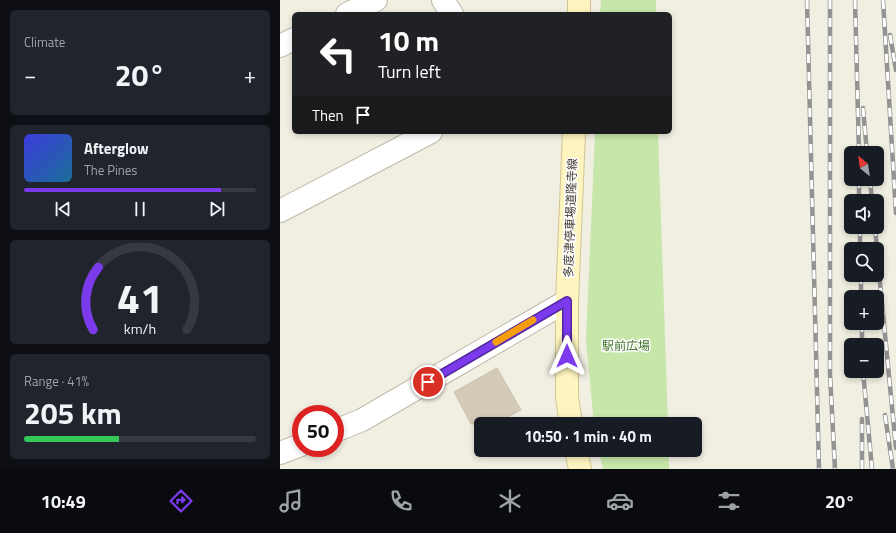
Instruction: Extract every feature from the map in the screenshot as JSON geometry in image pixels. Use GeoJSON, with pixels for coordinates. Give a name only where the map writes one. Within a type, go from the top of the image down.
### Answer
{"type":"FeatureCollection","features":[{"type":"Feature","properties":{"kind":"main road"},"geometry":{"type":"LineString","coordinates":[[579,0],[579,12]]}},
{"type":"Feature","properties":{"kind":"main road","name":"多度津停車場道隆寺線"},"geometry":{"type":"LineString","coordinates":[[570,417],[566,397],[567,301],[574,134]]}},
{"type":"Feature","properties":{"kind":"main road"},"geometry":{"type":"LineString","coordinates":[[577,457],[580,469]]}},
{"type":"Feature","properties":{"kind":"street"},"geometry":{"type":"LineString","coordinates":[[350,12],[376,0]]}},
{"type":"Feature","properties":{"kind":"street"},"geometry":{"type":"LineString","coordinates":[[443,0],[451,12]]}},
{"type":"Feature","properties":{"kind":"street"},"geometry":{"type":"LineString","coordinates":[[280,46],[292,40]]}},
{"type":"Feature","properties":{"kind":"street"},"geometry":{"type":"LineString","coordinates":[[280,211],[427,134]]}},
{"type":"Feature","properties":{"kind":"street"},"geometry":{"type":"LineString","coordinates":[[344,427],[362,420],[567,301]]}},
{"type":"Feature","properties":{"kind":"street"},"geometry":{"type":"LineString","coordinates":[[280,453],[292,448]]}},
{"type":"Feature","properties":{"kind":"green space"},"geometry":{"type":"Polygon","coordinates":[[[601,0],[656,0],[656,12],[600,12],[601,0]]]}},
{"type":"Feature","properties":{"kind":"green space","name":"駅前広場"},"geometry":{"type":"Polygon","coordinates":[[[595,134],[658,134],[668,417],[593,417],[586,341],[595,134]]]}},
{"type":"Feature","properties":{"kind":"green space"},"geometry":{"type":"Polygon","coordinates":[[[600,457],[669,457],[669,469],[603,469],[600,457]]]}},
{"type":"Feature","properties":{"kind":"building"},"geometry":{"type":"Polygon","coordinates":[[[497,368],[521,410],[508,417],[474,417],[474,424],[471,424],[454,392],[497,368]]]}},
{"type":"Feature","properties":{"kind":"railway"},"geometry":{"type":"LineString","coordinates":[[807,0],[819,469]]}},
{"type":"Feature","properties":{"kind":"railway"},"geometry":{"type":"LineString","coordinates":[[830,0],[830,374],[835,469]]}},
{"type":"Feature","properties":{"kind":"railway"},"geometry":{"type":"LineString","coordinates":[[855,0],[859,146]]}},
{"type":"Feature","properties":{"kind":"railway"},"geometry":{"type":"LineString","coordinates":[[883,0],[896,213]]}},
{"type":"Feature","properties":{"kind":"railway"},"geometry":{"type":"LineString","coordinates":[[890,35],[896,70]]}},
{"type":"Feature","properties":{"kind":"railway"},"geometry":{"type":"LineString","coordinates":[[863,108],[866,146]]}},
{"type":"Feature","properties":{"kind":"railway"},"geometry":{"type":"LineString","coordinates":[[859,186],[859,194]]}},
{"type":"Feature","properties":{"kind":"railway"},"geometry":{"type":"LineString","coordinates":[[871,186],[871,194]]}},
{"type":"Feature","properties":{"kind":"railway"},"geometry":{"type":"LineString","coordinates":[[860,234],[860,242]]}},
{"type":"Feature","properties":{"kind":"railway"},"geometry":{"type":"LineString","coordinates":[[876,234],[876,242]]}},
{"type":"Feature","properties":{"kind":"railway"},"geometry":{"type":"LineString","coordinates":[[861,282],[861,290]]}},
{"type":"Feature","properties":{"kind":"railway"},"geometry":{"type":"LineString","coordinates":[[880,282],[896,448]]}},
{"type":"Feature","properties":{"kind":"railway"},"geometry":{"type":"LineString","coordinates":[[862,330],[862,338]]}},
{"type":"Feature","properties":{"kind":"railway"},"geometry":{"type":"LineString","coordinates":[[864,378],[872,469]]}},
{"type":"Feature","properties":{"kind":"railway"},"geometry":{"type":"LineString","coordinates":[[885,415],[893,469]]}},
{"type":"Feature","properties":{"kind":"railway"},"geometry":{"type":"LineString","coordinates":[[862,419],[862,469]]}},
{"type":"Feature","properties":{"kind":"slow traffic"},"geometry":{"type":"LineString","coordinates":[[496,342],[533,320]]}},
{"type":"Feature","properties":{"kind":"route"},"geometry":{"type":"LineString","coordinates":[[428,382],[567,301],[567,356]]}}]}
